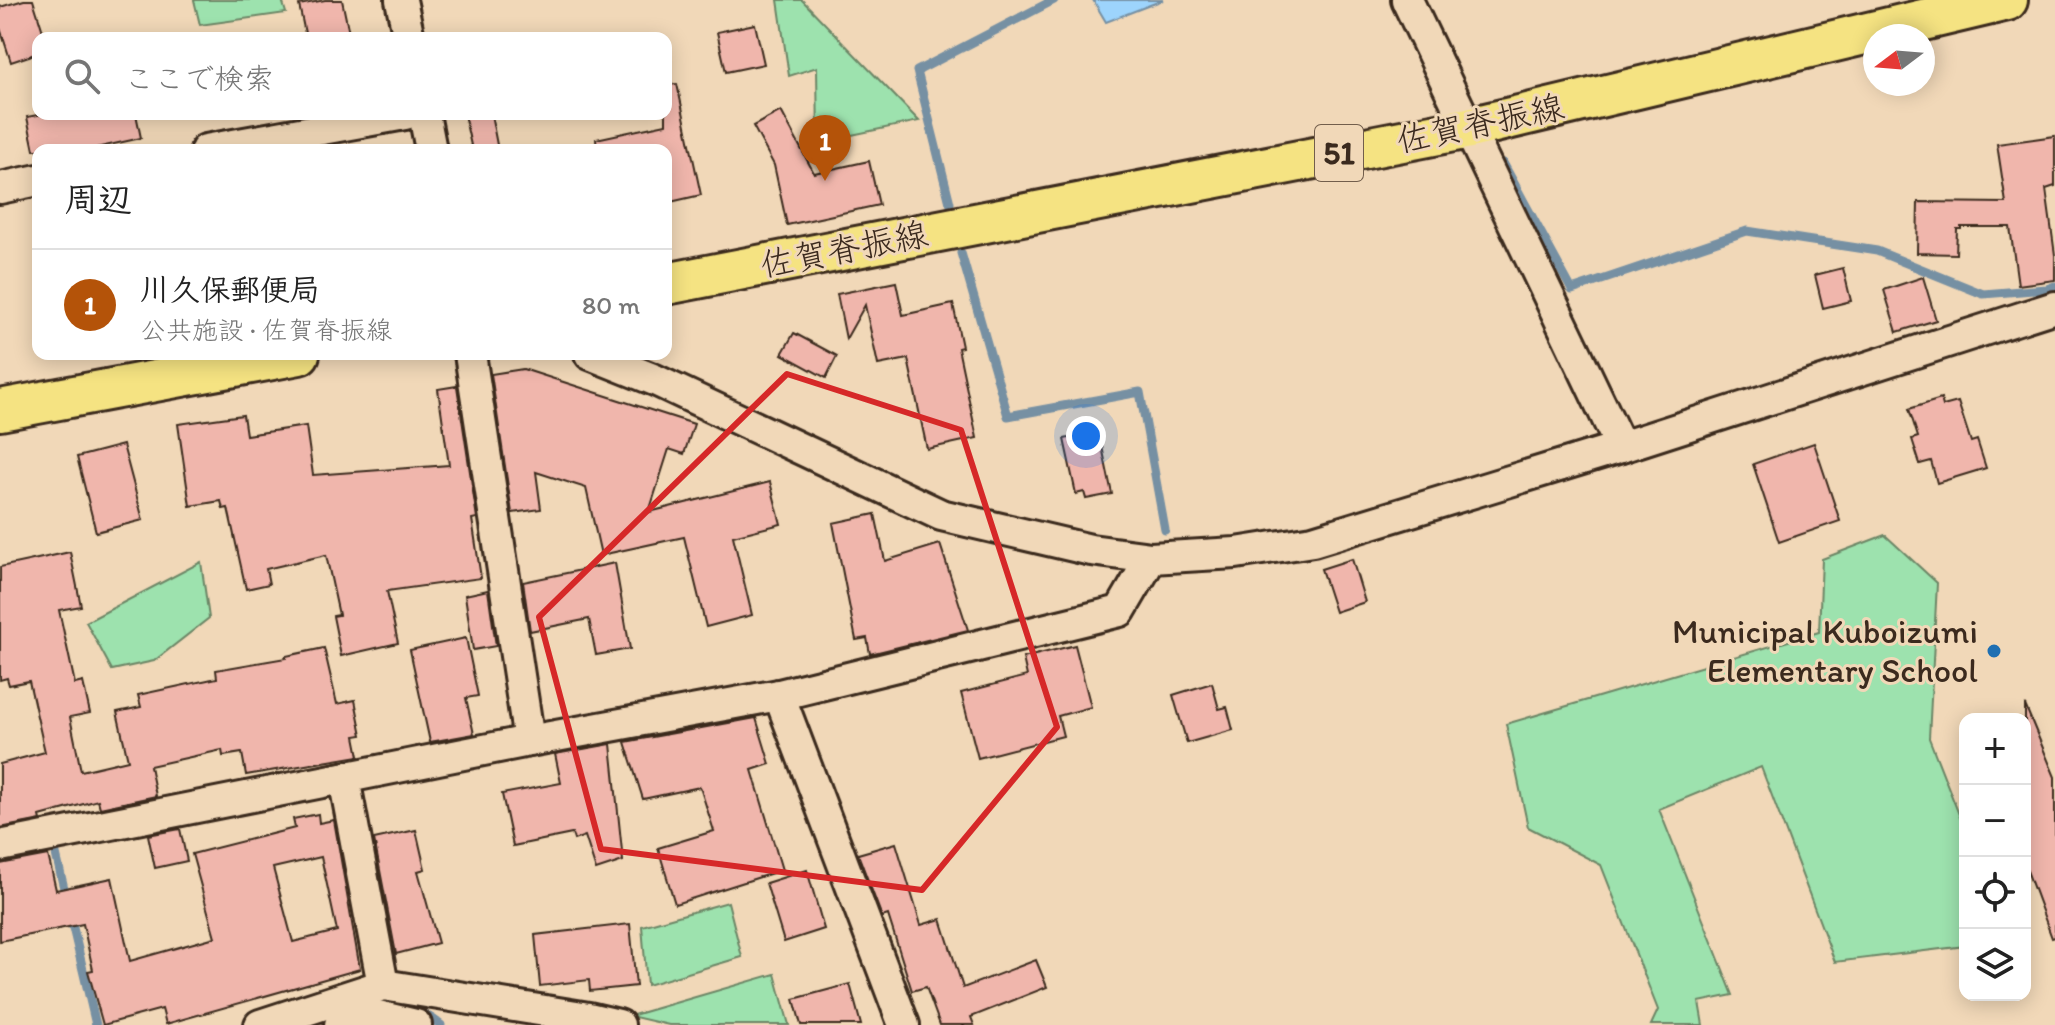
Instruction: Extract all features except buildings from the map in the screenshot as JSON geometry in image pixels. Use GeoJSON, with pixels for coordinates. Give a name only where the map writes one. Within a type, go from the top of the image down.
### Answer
{"type":"FeatureCollection","features":[{"type":"Feature","properties":{"kind":"main road","name":"佐賀脊振線"},"geometry":{"type":"LineString","coordinates":[[672,283],[1469,128],[2007,0]]}},
{"type":"Feature","properties":{"kind":"main road"},"geometry":{"type":"LineString","coordinates":[[0,410],[267,360]]}},
{"type":"Feature","properties":{"kind":"street"},"geometry":{"type":"LineString","coordinates":[[401,0],[408,32]]}},
{"type":"Feature","properties":{"kind":"street"},"geometry":{"type":"LineString","coordinates":[[1407,0],[1621,447]]}},
{"type":"Feature","properties":{"kind":"street"},"geometry":{"type":"LineString","coordinates":[[239,144],[372,120]]}},
{"type":"Feature","properties":{"kind":"street"},"geometry":{"type":"LineString","coordinates":[[425,120],[430,144]]}},
{"type":"Feature","properties":{"kind":"street"},"geometry":{"type":"LineString","coordinates":[[0,188],[32,181]]}},
{"type":"Feature","properties":{"kind":"street"},"geometry":{"type":"LineString","coordinates":[[605,360],[655,380],[941,515],[1091,550],[1151,558],[1236,553],[1313,541],[1621,447],[2055,307]]}},
{"type":"Feature","properties":{"kind":"street"},"geometry":{"type":"LineString","coordinates":[[471,360],[529,741]]}},
{"type":"Feature","properties":{"kind":"street"},"geometry":{"type":"LineString","coordinates":[[0,846],[529,741],[779,695],[1120,611],[1151,558]]}},
{"type":"Feature","properties":{"kind":"street"},"geometry":{"type":"LineString","coordinates":[[779,695],[904,1025]]}},
{"type":"Feature","properties":{"kind":"street"},"geometry":{"type":"LineString","coordinates":[[344,778],[383,985]]}},
{"type":"Feature","properties":{"kind":"street"},"geometry":{"type":"LineString","coordinates":[[260,1025],[383,985],[619,1025]]}},
{"type":"Feature","properties":{"kind":"street"},"geometry":{"type":"LineString","coordinates":[[340,1025],[374,1015],[416,1025]]}},
{"type":"Feature","properties":{"kind":"highlighted area"},"geometry":{"type":"Polygon","coordinates":[[[787,374],[961,430],[1057,727],[922,890],[601,849],[539,617],[787,374]]]}},
{"type":"Feature","properties":{"kind":"green space"},"geometry":{"type":"Polygon","coordinates":[[[194,0],[282,0],[286,13],[200,25],[194,0]]]}},
{"type":"Feature","properties":{"kind":"green space"},"geometry":{"type":"Polygon","coordinates":[[[778,0],[802,0],[919,121],[818,142],[817,67],[789,76],[778,0]]]}},
{"type":"Feature","properties":{"kind":"green space"},"geometry":{"type":"Polygon","coordinates":[[[1885,535],[1937,583],[1929,738],[1959,815],[1959,947],[1835,962],[1761,767],[1659,809],[1733,995],[1699,1002],[1703,1025],[1651,1025],[1658,1010],[1601,865],[1528,827],[1506,724],[1819,632],[1822,559],[1885,535]]]}},
{"type":"Feature","properties":{"kind":"green space"},"geometry":{"type":"Polygon","coordinates":[[[201,562],[209,618],[154,661],[112,670],[86,622],[201,562]]]}},
{"type":"Feature","properties":{"kind":"green space"},"geometry":{"type":"Polygon","coordinates":[[[728,902],[742,957],[647,985],[642,926],[728,902]]]}},
{"type":"Feature","properties":{"kind":"green space"},"geometry":{"type":"Polygon","coordinates":[[[775,974],[789,1025],[669,1025],[630,1016],[775,974]]]}},
{"type":"Feature","properties":{"kind":"water"},"geometry":{"type":"Polygon","coordinates":[[[1093,0],[1163,0],[1106,22],[1093,0]]]}},
{"type":"Feature","properties":{"kind":"waterway"},"geometry":{"type":"LineString","coordinates":[[950,203],[917,71],[1054,0]]}},
{"type":"Feature","properties":{"kind":"waterway"},"geometry":{"type":"LineString","coordinates":[[1503,163],[1572,290],[1747,231],[1877,251],[1983,294],[2055,286]]}},
{"type":"Feature","properties":{"kind":"waterway"},"geometry":{"type":"LineString","coordinates":[[961,253],[1008,416],[1140,392],[1165,530]]}},
{"type":"Feature","properties":{"kind":"waterway"},"geometry":{"type":"LineString","coordinates":[[55,850],[66,897]]}},
{"type":"Feature","properties":{"kind":"waterway"},"geometry":{"type":"LineString","coordinates":[[70,915],[96,1025]]}},
{"type":"Feature","properties":{"kind":"waterway"},"geometry":{"type":"LineString","coordinates":[[373,1004],[400,1004],[441,1025]]}},
{"type":"Feature","properties":{"kind":"place","name":"川久保郵便局"},"geometry":{"type":"Point","coordinates":[825,181]}},
{"type":"Feature","properties":{"kind":"place","name":"Municipal Kuboizumi Elementary School"},"geometry":{"type":"Point","coordinates":[1994,651]}}]}
